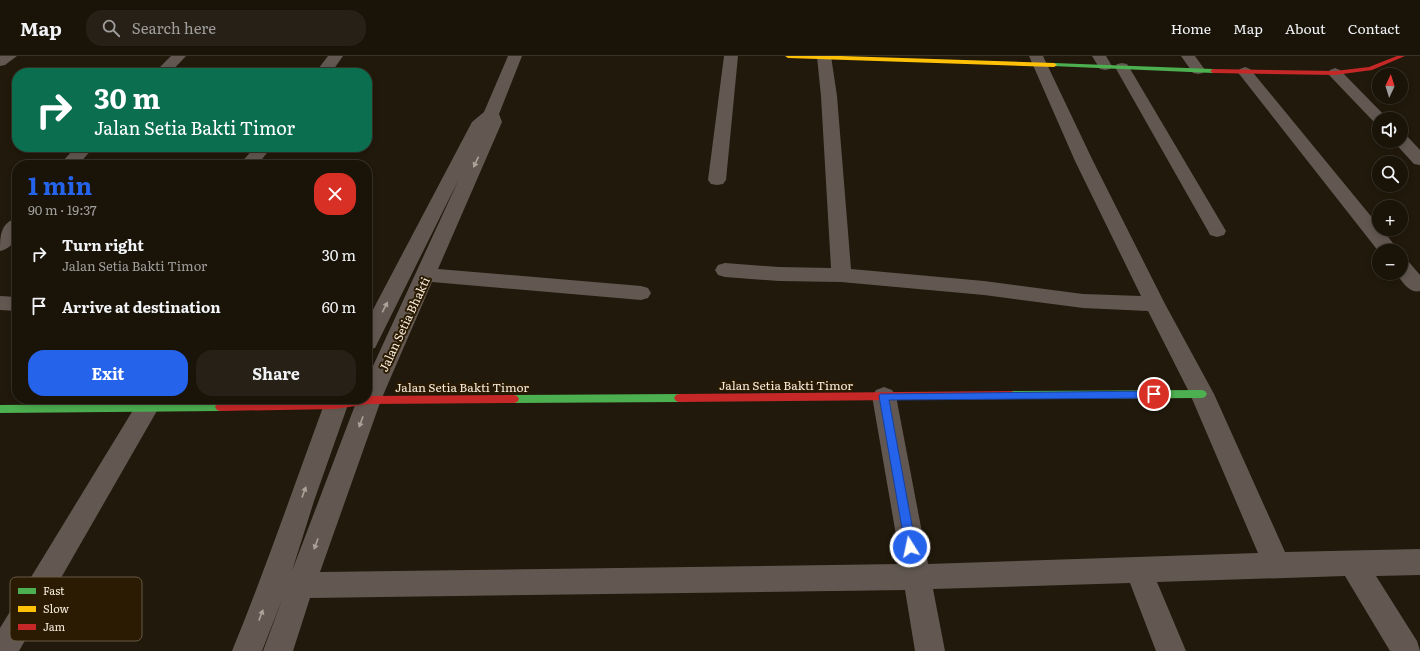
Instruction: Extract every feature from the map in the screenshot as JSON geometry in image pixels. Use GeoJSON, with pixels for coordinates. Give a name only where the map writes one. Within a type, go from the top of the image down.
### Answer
{"type":"FeatureCollection","features":[{"type":"Feature","properties":{"kind":"street"},"geometry":{"type":"LineString","coordinates":[[0,62],[10,56]]}},
{"type":"Feature","properties":{"kind":"street"},"geometry":{"type":"LineString","coordinates":[[167,68],[179,56]]}},
{"type":"Feature","properties":{"kind":"street"},"geometry":{"type":"LineString","coordinates":[[327,68],[336,56]]}},
{"type":"Feature","properties":{"kind":"street","name":"Jalan Setia Bhakti"},"geometry":{"type":"LineString","coordinates":[[372,333],[494,122],[491,114],[515,56]]}},
{"type":"Feature","properties":{"kind":"street"},"geometry":{"type":"LineString","coordinates":[[717,180],[731,56]]}},
{"type":"Feature","properties":{"kind":"street"},"geometry":{"type":"LineString","coordinates":[[788,56],[1102,61],[1122,67],[1245,72],[1335,73],[1370,69],[1402,56]]}},
{"type":"Feature","properties":{"kind":"street"},"geometry":{"type":"LineString","coordinates":[[1188,56],[1198,70]]}},
{"type":"Feature","properties":{"kind":"street"},"geometry":{"type":"LineString","coordinates":[[824,57],[829,96],[840,275]]}},
{"type":"Feature","properties":{"kind":"street"},"geometry":{"type":"LineString","coordinates":[[1038,60],[1084,161],[1155,304],[1202,394],[1277,565]]}},
{"type":"Feature","properties":{"kind":"street"},"geometry":{"type":"LineString","coordinates":[[1122,67],[1217,231]]}},
{"type":"Feature","properties":{"kind":"street"},"geometry":{"type":"LineString","coordinates":[[1245,72],[1383,244]]}},
{"type":"Feature","properties":{"kind":"street"},"geometry":{"type":"LineString","coordinates":[[1335,73],[1373,112]]}},
{"type":"Feature","properties":{"kind":"street"},"geometry":{"type":"LineString","coordinates":[[1408,147],[1420,160]]}},
{"type":"Feature","properties":{"kind":"street"},"geometry":{"type":"LineString","coordinates":[[73,160],[81,152]]}},
{"type":"Feature","properties":{"kind":"street"},"geometry":{"type":"LineString","coordinates":[[252,160],[260,152]]}},
{"type":"Feature","properties":{"kind":"street","name":"Jalan Setia Bhakti"},"geometry":{"type":"LineString","coordinates":[[372,393],[426,276],[442,214]]}},
{"type":"Feature","properties":{"kind":"street"},"geometry":{"type":"LineString","coordinates":[[0,245],[12,230]]}},
{"type":"Feature","properties":{"kind":"street"},"geometry":{"type":"LineString","coordinates":[[725,270],[779,274],[840,275],[984,288],[1083,300],[1155,304]]}},
{"type":"Feature","properties":{"kind":"street"},"geometry":{"type":"LineString","coordinates":[[1408,274],[1417,285]]}},
{"type":"Feature","properties":{"kind":"street"},"geometry":{"type":"LineString","coordinates":[[426,276],[640,293]]}},
{"type":"Feature","properties":{"kind":"street"},"geometry":{"type":"LineString","coordinates":[[0,303],[12,304]]}},
{"type":"Feature","properties":{"kind":"street","name":"Jalan Setia Bakti Timor"},"geometry":{"type":"LineString","coordinates":[[372,400],[1202,394]]}},
{"type":"Feature","properties":{"kind":"street"},"geometry":{"type":"LineString","coordinates":[[884,396],[930,651]]}},
{"type":"Feature","properties":{"kind":"street","name":"Jalan Setia Bakti Timor"},"geometry":{"type":"LineString","coordinates":[[0,409],[146,408],[273,404]]}},
{"type":"Feature","properties":{"kind":"street"},"geometry":{"type":"LineString","coordinates":[[247,651],[274,583],[336,404]]}},
{"type":"Feature","properties":{"kind":"street","name":"Jalan Setia Bhakti"},"geometry":{"type":"LineString","coordinates":[[278,651],[301,584],[368,404]]}},
{"type":"Feature","properties":{"kind":"street"},"geometry":{"type":"LineString","coordinates":[[47,577],[146,408]]}},
{"type":"Feature","properties":{"kind":"street"},"geometry":{"type":"LineString","coordinates":[[274,583],[301,584],[916,577],[1138,569],[1420,562]]}},
{"type":"Feature","properties":{"kind":"street"},"geometry":{"type":"LineString","coordinates":[[1352,563],[1407,651]]}},
{"type":"Feature","properties":{"kind":"street"},"geometry":{"type":"LineString","coordinates":[[1138,569],[1171,651]]}},
{"type":"Feature","properties":{"kind":"street"},"geometry":{"type":"LineString","coordinates":[[4,651],[10,641]]}},
{"type":"Feature","properties":{"kind":"traffic: fast"},"geometry":{"type":"LineString","coordinates":[[1054,65],[1213,71]]}},
{"type":"Feature","properties":{"kind":"traffic: fast"},"geometry":{"type":"LineString","coordinates":[[1011,395],[1202,394]]}},
{"type":"Feature","properties":{"kind":"traffic: fast"},"geometry":{"type":"LineString","coordinates":[[514,399],[679,398]]}},
{"type":"Feature","properties":{"kind":"traffic: fast"},"geometry":{"type":"LineString","coordinates":[[0,409],[220,407]]}},
{"type":"Feature","properties":{"kind":"traffic: slow"},"geometry":{"type":"LineString","coordinates":[[788,56],[1054,65]]}},
{"type":"Feature","properties":{"kind":"traffic: jam"},"geometry":{"type":"LineString","coordinates":[[1213,71],[1335,73],[1370,69],[1402,56]]}},
{"type":"Feature","properties":{"kind":"traffic: jam"},"geometry":{"type":"LineString","coordinates":[[679,398],[1011,395]]}},
{"type":"Feature","properties":{"kind":"traffic: jam"},"geometry":{"type":"LineString","coordinates":[[372,400],[514,399]]}},
{"type":"Feature","properties":{"kind":"traffic: jam"},"geometry":{"type":"LineString","coordinates":[[220,407],[342,404]]}},
{"type":"Feature","properties":{"kind":"route"},"geometry":{"type":"LineString","coordinates":[[910,547],[884,396],[1154,394]]}}]}
